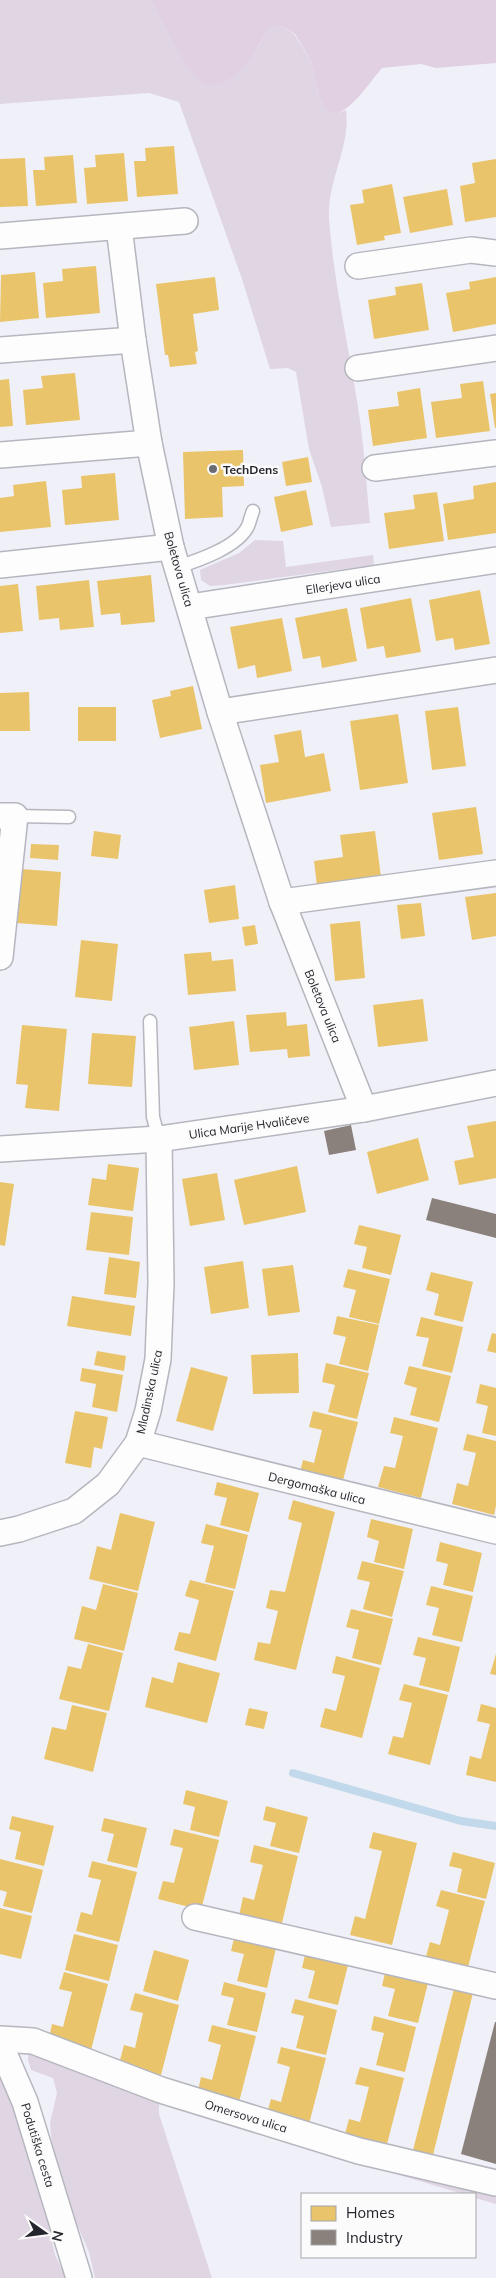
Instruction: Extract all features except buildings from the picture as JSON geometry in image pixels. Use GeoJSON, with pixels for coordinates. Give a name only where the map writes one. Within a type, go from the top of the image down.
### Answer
{"type":"FeatureCollection","features":[{"type":"Feature","properties":{"kind":"street"},"geometry":{"type":"LineString","coordinates":[[0,236],[185,221]]}},
{"type":"Feature","properties":{"kind":"street","name":"Boletova ulica"},"geometry":{"type":"LineString","coordinates":[[119,226],[133,340],[149,443],[175,556],[220,712],[282,902],[364,1109]]}},
{"type":"Feature","properties":{"kind":"street"},"geometry":{"type":"LineString","coordinates":[[358,266],[471,250],[496,254]]}},
{"type":"Feature","properties":{"kind":"street"},"geometry":{"type":"LineString","coordinates":[[0,350],[133,340]]}},
{"type":"Feature","properties":{"kind":"street"},"geometry":{"type":"LineString","coordinates":[[358,368],[496,348]]}},
{"type":"Feature","properties":{"kind":"street"},"geometry":{"type":"LineString","coordinates":[[0,455],[149,443]]}},
{"type":"Feature","properties":{"kind":"street"},"geometry":{"type":"LineString","coordinates":[[375,468],[496,453]]}},
{"type":"Feature","properties":{"kind":"street"},"geometry":{"type":"LineString","coordinates":[[0,565],[175,556]]}},
{"type":"Feature","properties":{"kind":"street","name":"Ellerjeva ulica"},"geometry":{"type":"LineString","coordinates":[[190,607],[496,560]]}},
{"type":"Feature","properties":{"kind":"street"},"geometry":{"type":"LineString","coordinates":[[220,712],[496,670]]}},
{"type":"Feature","properties":{"kind":"street"},"geometry":{"type":"LineString","coordinates":[[0,957],[7,816]]}},
{"type":"Feature","properties":{"kind":"street"},"geometry":{"type":"LineString","coordinates":[[282,902],[496,873]]}},
{"type":"Feature","properties":{"kind":"street","name":"Ulica Marije Hvaličeve"},"geometry":{"type":"LineString","coordinates":[[0,1149],[159,1139],[364,1109],[496,1083]]}},
{"type":"Feature","properties":{"kind":"street","name":"Mladinska ulica"},"geometry":{"type":"LineString","coordinates":[[0,1533],[19,1529],[74,1511],[108,1484],[138,1443],[148,1411],[158,1359],[162,1282],[159,1139]]}},
{"type":"Feature","properties":{"kind":"street","name":"Dergomaška ulica"},"geometry":{"type":"LineString","coordinates":[[138,1443],[496,1531]]}},
{"type":"Feature","properties":{"kind":"street"},"geometry":{"type":"LineString","coordinates":[[195,1917],[496,1986]]}},
{"type":"Feature","properties":{"kind":"street","name":"Omersova ulica"},"geometry":{"type":"LineString","coordinates":[[0,2038],[34,2041],[161,2090],[359,2151],[496,2183]]}},
{"type":"Feature","properties":{"kind":"street","name":"Podutiška cesta"},"geometry":{"type":"LineString","coordinates":[[0,2044],[25,2102],[79,2278]]}},
{"type":"Feature","properties":{"kind":"lane"},"geometry":{"type":"LineString","coordinates":[[175,556],[205,558],[231,543],[248,528],[253,511]]}},
{"type":"Feature","properties":{"kind":"lane"},"geometry":{"type":"LineString","coordinates":[[7,816],[69,817]]}},
{"type":"Feature","properties":{"kind":"lane"},"geometry":{"type":"LineString","coordinates":[[150,1021],[153,1117],[159,1139]]}},
{"type":"Feature","properties":{"kind":"shaded area"},"geometry":{"type":"Polygon","coordinates":[[[0,0],[151,0],[161,15],[238,71],[258,47],[270,26],[282,26],[294,34],[311,61],[319,95],[337,114],[346,110],[345,137],[329,204],[329,218],[331,245],[361,428],[370,523],[331,527],[322,487],[309,449],[296,372],[288,368],[270,369],[242,279],[179,102],[149,93],[0,104],[0,0]]]}},
{"type":"Feature","properties":{"kind":"shaded area"},"geometry":{"type":"Polygon","coordinates":[[[151,0],[496,0],[496,63],[436,68],[421,64],[382,68],[356,100],[337,114],[326,109],[319,95],[311,61],[295,34],[282,26],[270,26],[259,45],[242,67],[223,83],[212,85],[202,82],[189,67],[151,0]]]}},
{"type":"Feature","properties":{"kind":"shaded area"},"geometry":{"type":"Polygon","coordinates":[[[255,540],[283,541],[286,567],[373,555],[374,565],[224,585],[210,586],[201,580],[200,570],[239,553],[255,540]]]}},
{"type":"Feature","properties":{"kind":"shaded area"},"geometry":{"type":"Polygon","coordinates":[[[28,2051],[496,2191],[496,2204],[476,2198],[476,2193],[460,2193],[159,2103],[159,2114],[212,2278],[95,2278],[89,2252],[68,2204],[52,2145],[50,2123],[57,2093],[53,2078],[31,2070],[28,2051]]]}},
{"type":"Feature","properties":{"kind":"shaded area"},"geometry":{"type":"Polygon","coordinates":[[[0,2067],[20,2117],[29,2160],[47,2219],[55,2255],[66,2278],[0,2278],[0,2067]]]}},
{"type":"Feature","properties":{"kind":"waterway"},"geometry":{"type":"LineString","coordinates":[[293,1773],[461,1821],[496,1826]]}},
{"type":"Feature","properties":{"kind":"place","name":"TechDens"},"geometry":{"type":"Point","coordinates":[213,469]}}]}
